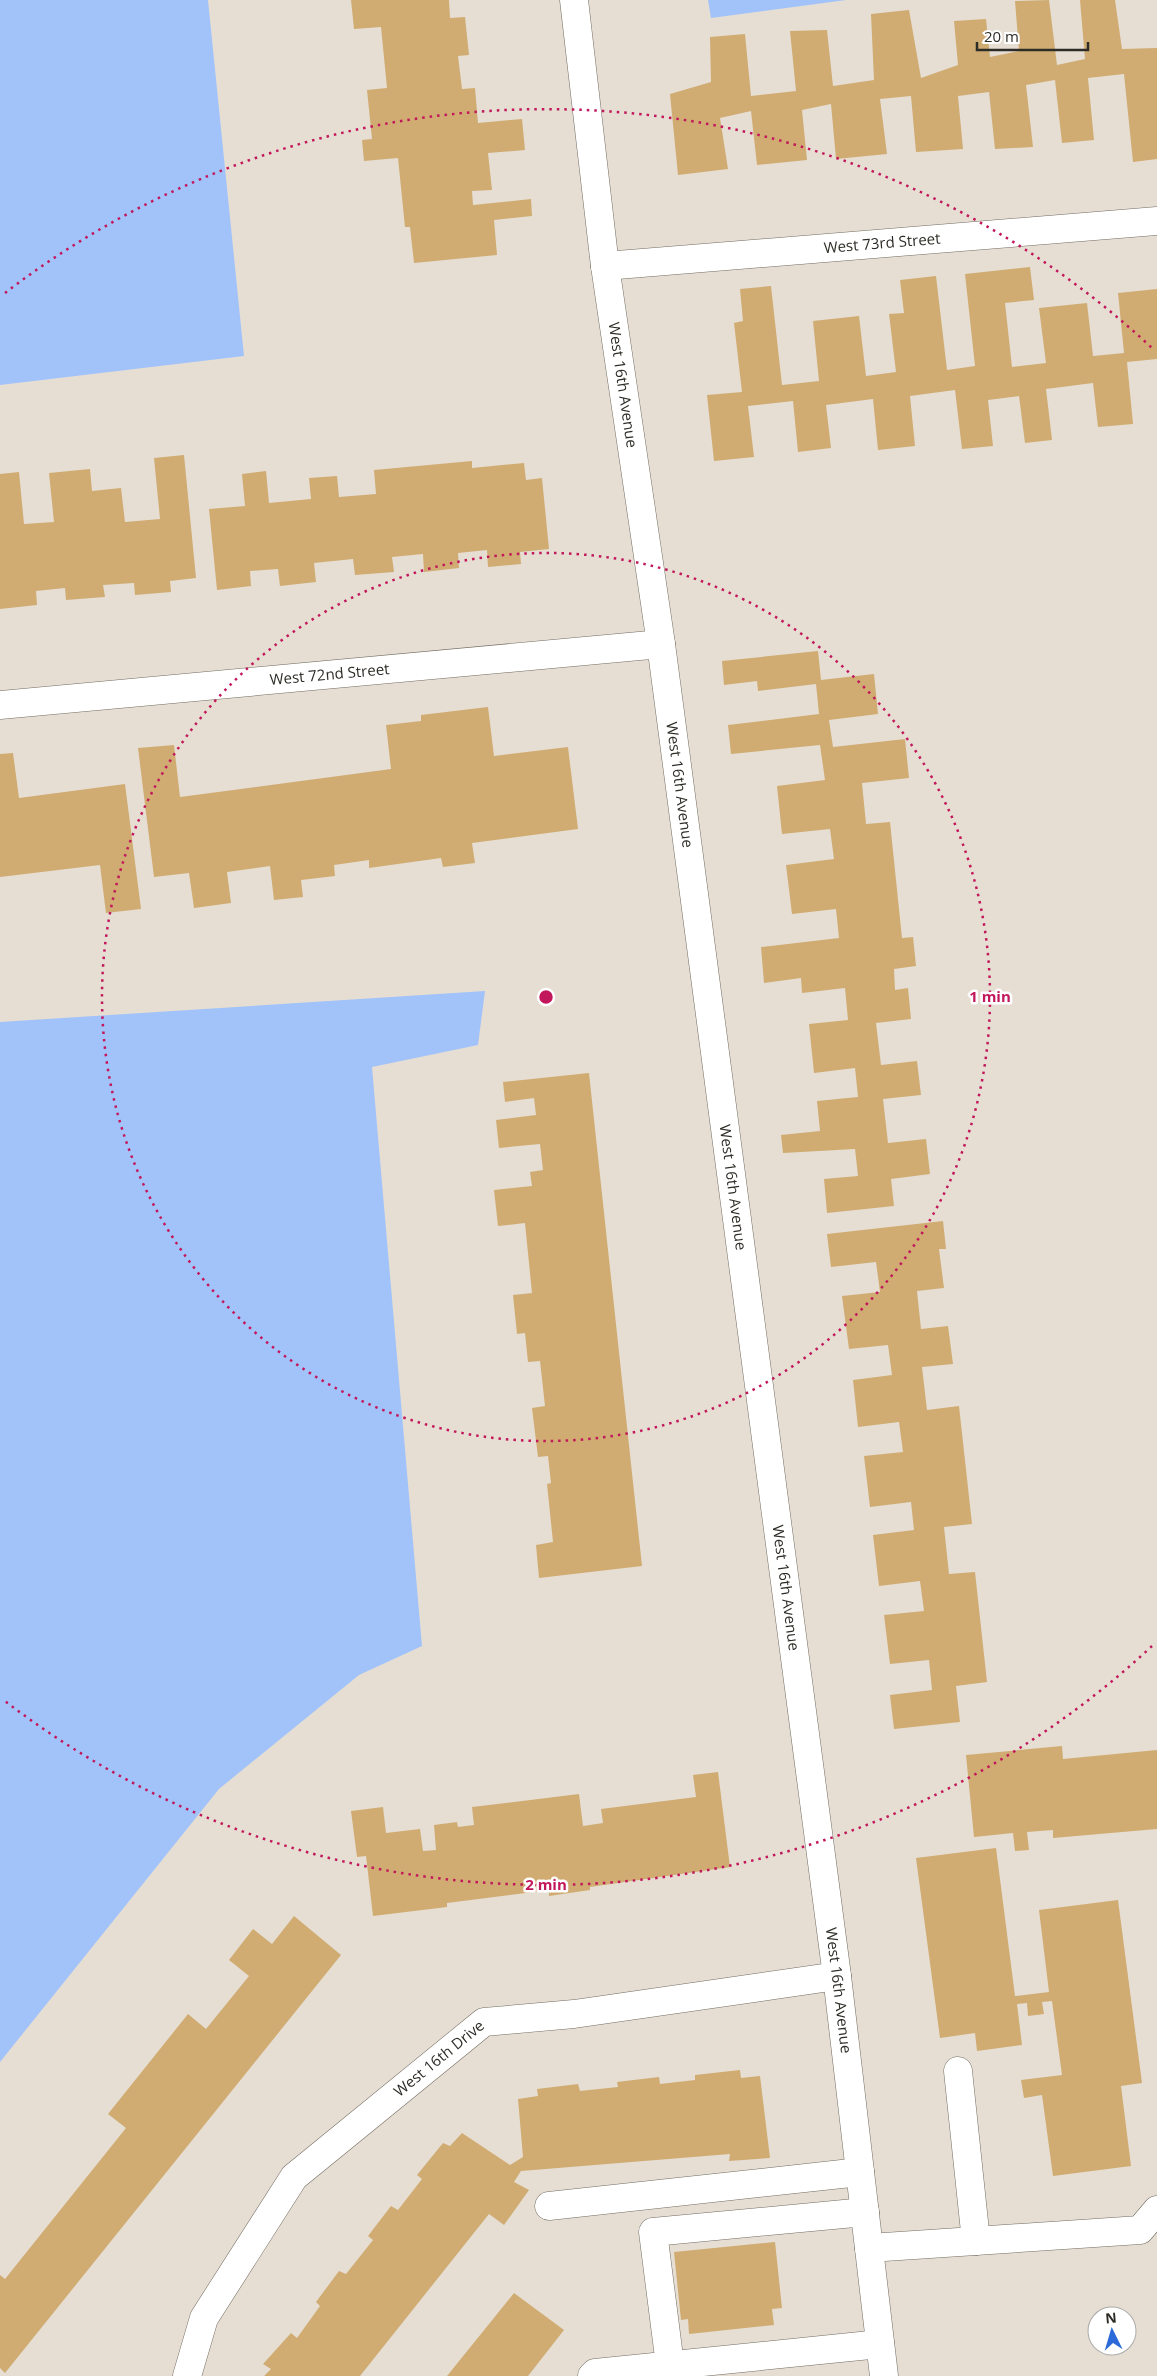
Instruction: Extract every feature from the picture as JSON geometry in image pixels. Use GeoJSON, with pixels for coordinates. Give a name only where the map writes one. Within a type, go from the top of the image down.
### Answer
{"type":"FeatureCollection","features":[{"type":"Feature","properties":{"kind":"street","name":"West 16th Avenue"},"geometry":{"type":"LineString","coordinates":[[574,0],[605,266],[661,644],[837,1976],[884,2376]]}},
{"type":"Feature","properties":{"kind":"street","name":"West 73rd Street"},"geometry":{"type":"LineString","coordinates":[[605,266],[1157,221]]}},
{"type":"Feature","properties":{"kind":"street","name":"West 72nd Street"},"geometry":{"type":"LineString","coordinates":[[0,705],[661,644]]}},
{"type":"Feature","properties":{"kind":"street","name":"West 16th Drive"},"geometry":{"type":"LineString","coordinates":[[187,2376],[204,2318],[294,2177],[484,2022],[574,2014],[837,1976]]}},
{"type":"Feature","properties":{"kind":"street"},"geometry":{"type":"LineString","coordinates":[[958,2071],[976,2241]]}},
{"type":"Feature","properties":{"kind":"street"},"geometry":{"type":"LineString","coordinates":[[549,2206],[860,2172]]}},
{"type":"Feature","properties":{"kind":"street"},"geometry":{"type":"LineString","coordinates":[[869,2248],[1140,2230],[1157,2210]]}},
{"type":"Feature","properties":{"kind":"street"},"geometry":{"type":"LineString","coordinates":[[670,2365],[653,2232],[864,2212]]}},
{"type":"Feature","properties":{"kind":"street"},"geometry":{"type":"LineString","coordinates":[[592,2376],[595,2373],[880,2344]]}},
{"type":"Feature","properties":{"kind":"water"},"geometry":{"type":"Polygon","coordinates":[[[0,0],[208,0],[244,356],[0,385],[0,0]]]}},
{"type":"Feature","properties":{"kind":"water"},"geometry":{"type":"Polygon","coordinates":[[[708,0],[846,0],[711,18],[708,0]]]}},
{"type":"Feature","properties":{"kind":"water"},"geometry":{"type":"Polygon","coordinates":[[[485,991],[478,1045],[372,1067],[422,1646],[359,1675],[219,1789],[0,2062],[0,1022],[485,991]]]}},
{"type":"Feature","properties":{"kind":"building"},"geometry":{"type":"Polygon","coordinates":[[[351,0],[449,0],[450,18],[465,17],[469,55],[458,56],[462,89],[475,88],[478,123],[522,119],[525,150],[488,153],[492,190],[472,191],[473,205],[531,199],[532,216],[494,220],[497,255],[414,263],[410,227],[405,227],[398,158],[364,161],[362,140],[372,139],[367,90],[387,88],[381,27],[354,29],[351,0]]]}},
{"type":"Feature","properties":{"kind":"building"},"geometry":{"type":"Polygon","coordinates":[[[1049,0],[1057,65],[1085,59],[1080,0],[1115,0],[1122,49],[1157,48],[1157,159],[1133,162],[1124,74],[1088,78],[1094,140],[1062,143],[1055,80],[1026,85],[1033,147],[995,149],[989,92],[958,96],[963,149],[916,152],[911,96],[880,99],[887,154],[836,159],[831,104],[802,110],[807,160],[757,165],[751,111],[720,118],[728,169],[678,175],[670,94],[711,82],[710,37],[745,34],[751,96],[796,91],[790,31],[827,30],[833,86],[874,80],[871,14],[909,10],[921,78],[958,65],[954,21],[986,19],[990,57],[1019,51],[1015,1],[1049,0]]]}},
{"type":"Feature","properties":{"kind":"building"},"geometry":{"type":"Polygon","coordinates":[[[1030,267],[1034,300],[1005,303],[1012,367],[1046,363],[1039,308],[1087,303],[1093,356],[1124,353],[1118,293],[1157,289],[1157,359],[1127,362],[1133,424],[1098,427],[1093,383],[1046,389],[1052,440],[1025,443],[1019,396],[988,400],[993,446],[962,449],[955,390],[910,396],[915,446],[878,450],[873,399],[826,405],[831,448],[798,452],[793,401],[748,406],[754,457],[714,461],[707,395],[742,392],[734,323],[743,321],[740,289],[771,286],[782,385],[819,381],[813,321],[859,316],[866,376],[896,372],[889,314],[904,313],[900,280],[936,276],[947,370],[975,366],[965,274],[1030,267]]]}},
{"type":"Feature","properties":{"kind":"building"},"geometry":{"type":"Polygon","coordinates":[[[184,455],[196,578],[170,581],[171,592],[135,595],[134,583],[103,585],[105,597],[66,600],[65,588],[36,591],[37,605],[0,609],[0,474],[19,472],[24,524],[54,522],[49,473],[90,469],[92,491],[121,488],[125,522],[160,519],[154,458],[184,455]]]}},
{"type":"Feature","properties":{"kind":"building"},"geometry":{"type":"Polygon","coordinates":[[[472,461],[472,468],[524,463],[526,480],[542,478],[549,549],[520,552],[521,564],[488,567],[487,550],[458,553],[459,568],[424,572],[423,554],[392,557],[394,572],[355,575],[353,559],[314,563],[316,582],[280,586],[278,569],[250,571],[251,586],[217,590],[209,509],[245,506],[242,474],[266,471],[269,503],[311,499],[309,478],[337,476],[339,497],[376,494],[374,470],[472,461]]]}},
{"type":"Feature","properties":{"kind":"building"},"geometry":{"type":"Polygon","coordinates":[[[818,651],[821,680],[874,674],[878,714],[829,720],[833,747],[905,739],[909,778],[862,783],[866,824],[890,822],[902,938],[913,937],[916,966],[894,969],[895,990],[908,988],[911,1019],[876,1023],[881,1065],[917,1061],[921,1095],[883,1099],[888,1143],[926,1139],[930,1174],[891,1179],[894,1206],[827,1213],[824,1179],[858,1176],[855,1149],[783,1153],[781,1135],[820,1131],[817,1101],[858,1097],[855,1068],[814,1073],[809,1024],[848,1020],[845,988],[802,993],[801,978],[764,983],[761,947],[839,938],[836,909],[792,914],[786,865],[834,859],[830,829],[782,834],[777,786],[825,780],[820,745],[731,754],[728,725],[819,714],[816,684],[758,691],[757,681],[724,685],[722,661],[818,651]]]}},
{"type":"Feature","properties":{"kind":"building"},"geometry":{"type":"Polygon","coordinates":[[[488,707],[494,756],[568,747],[578,829],[472,843],[475,863],[443,867],[441,858],[369,868],[369,860],[334,865],[335,876],[301,880],[303,897],[274,900],[270,866],[227,872],[231,903],[194,908],[189,873],[154,877],[138,748],[174,745],[180,797],[391,769],[386,725],[421,721],[421,715],[488,707]]]}},
{"type":"Feature","properties":{"kind":"building"},"geometry":{"type":"Polygon","coordinates":[[[13,753],[19,798],[125,784],[141,909],[106,913],[100,865],[0,877],[0,754],[13,753]]]}},
{"type":"Feature","properties":{"kind":"building"},"geometry":{"type":"Polygon","coordinates":[[[589,1073],[642,1566],[539,1578],[536,1545],[553,1542],[547,1484],[551,1483],[548,1456],[538,1457],[532,1408],[545,1406],[540,1361],[528,1362],[525,1333],[517,1334],[513,1295],[532,1293],[525,1223],[498,1226],[494,1190],[532,1186],[530,1172],[543,1170],[540,1144],[499,1148],[496,1120],[536,1115],[534,1098],[505,1102],[503,1082],[589,1073]]]}},
{"type":"Feature","properties":{"kind":"building"},"geometry":{"type":"Polygon","coordinates":[[[943,1221],[946,1249],[939,1249],[944,1288],[917,1291],[921,1329],[948,1326],[953,1364],[922,1367],[927,1410],[959,1406],[972,1524],[944,1527],[949,1574],[975,1572],[987,1682],[956,1686],[960,1722],[894,1729],[890,1695],[932,1690],[929,1660],[890,1664],[884,1615],[924,1611],[920,1581],[879,1586],[873,1535],[914,1530],[911,1502],[870,1507],[864,1456],[903,1452],[899,1422],[858,1427],[853,1380],[892,1375],[888,1345],[849,1349],[842,1296],[880,1292],[876,1262],[831,1267],[827,1234],[943,1221]]]}},
{"type":"Feature","properties":{"kind":"building"},"geometry":{"type":"Polygon","coordinates":[[[1062,1746],[1063,1759],[1157,1750],[1157,1829],[1053,1838],[1053,1830],[1027,1832],[1029,1850],[1015,1851],[1013,1833],[974,1837],[966,1755],[1062,1746]]]}},
{"type":"Feature","properties":{"kind":"building"},"geometry":{"type":"Polygon","coordinates":[[[718,1772],[730,1867],[590,1887],[590,1890],[549,1896],[549,1890],[447,1903],[447,1907],[373,1916],[366,1856],[357,1857],[351,1811],[383,1807],[386,1833],[420,1829],[423,1851],[436,1850],[434,1825],[457,1822],[458,1827],[474,1825],[472,1807],[579,1794],[583,1826],[603,1823],[601,1809],[696,1797],[693,1775],[718,1772]]]}},
{"type":"Feature","properties":{"kind":"building"},"geometry":{"type":"Polygon","coordinates":[[[996,1848],[1015,1996],[1049,1992],[1039,1910],[1118,1900],[1142,2083],[1121,2086],[1131,2166],[1053,2176],[1042,2095],[1024,2098],[1021,2080],[1062,2075],[1052,2001],[1042,2002],[1044,2014],[1028,2016],[1027,2003],[1017,2004],[1022,2045],[977,2051],[975,2033],[940,2038],[916,1858],[996,1848]]]}},
{"type":"Feature","properties":{"kind":"building"},"geometry":{"type":"Polygon","coordinates":[[[294,1916],[341,1955],[5,2373],[0,2368],[0,2275],[5,2279],[126,2128],[108,2114],[188,2014],[206,2029],[249,1976],[229,1960],[253,1929],[272,1944],[294,1916]]]}},
{"type":"Feature","properties":{"kind":"building"},"geometry":{"type":"Polygon","coordinates":[[[740,2070],[741,2078],[760,2076],[770,2158],[729,2161],[730,2154],[521,2171],[514,2182],[529,2190],[504,2225],[489,2214],[360,2376],[264,2376],[271,2369],[263,2364],[291,2333],[297,2338],[320,2306],[316,2302],[339,2271],[346,2274],[373,2240],[368,2236],[391,2206],[398,2210],[422,2179],[417,2175],[443,2143],[450,2146],[462,2133],[510,2165],[523,2157],[518,2099],[538,2096],[537,2089],[578,2084],[580,2091],[618,2087],[617,2082],[659,2077],[660,2084],[695,2080],[695,2075],[740,2070]]]}},
{"type":"Feature","properties":{"kind":"building"},"geometry":{"type":"Polygon","coordinates":[[[775,2242],[782,2308],[772,2309],[774,2325],[689,2334],[688,2319],[681,2320],[674,2252],[775,2242]]]}},
{"type":"Feature","properties":{"kind":"building"},"geometry":{"type":"Polygon","coordinates":[[[514,2293],[564,2330],[528,2376],[447,2376],[514,2293]]]}}]}
